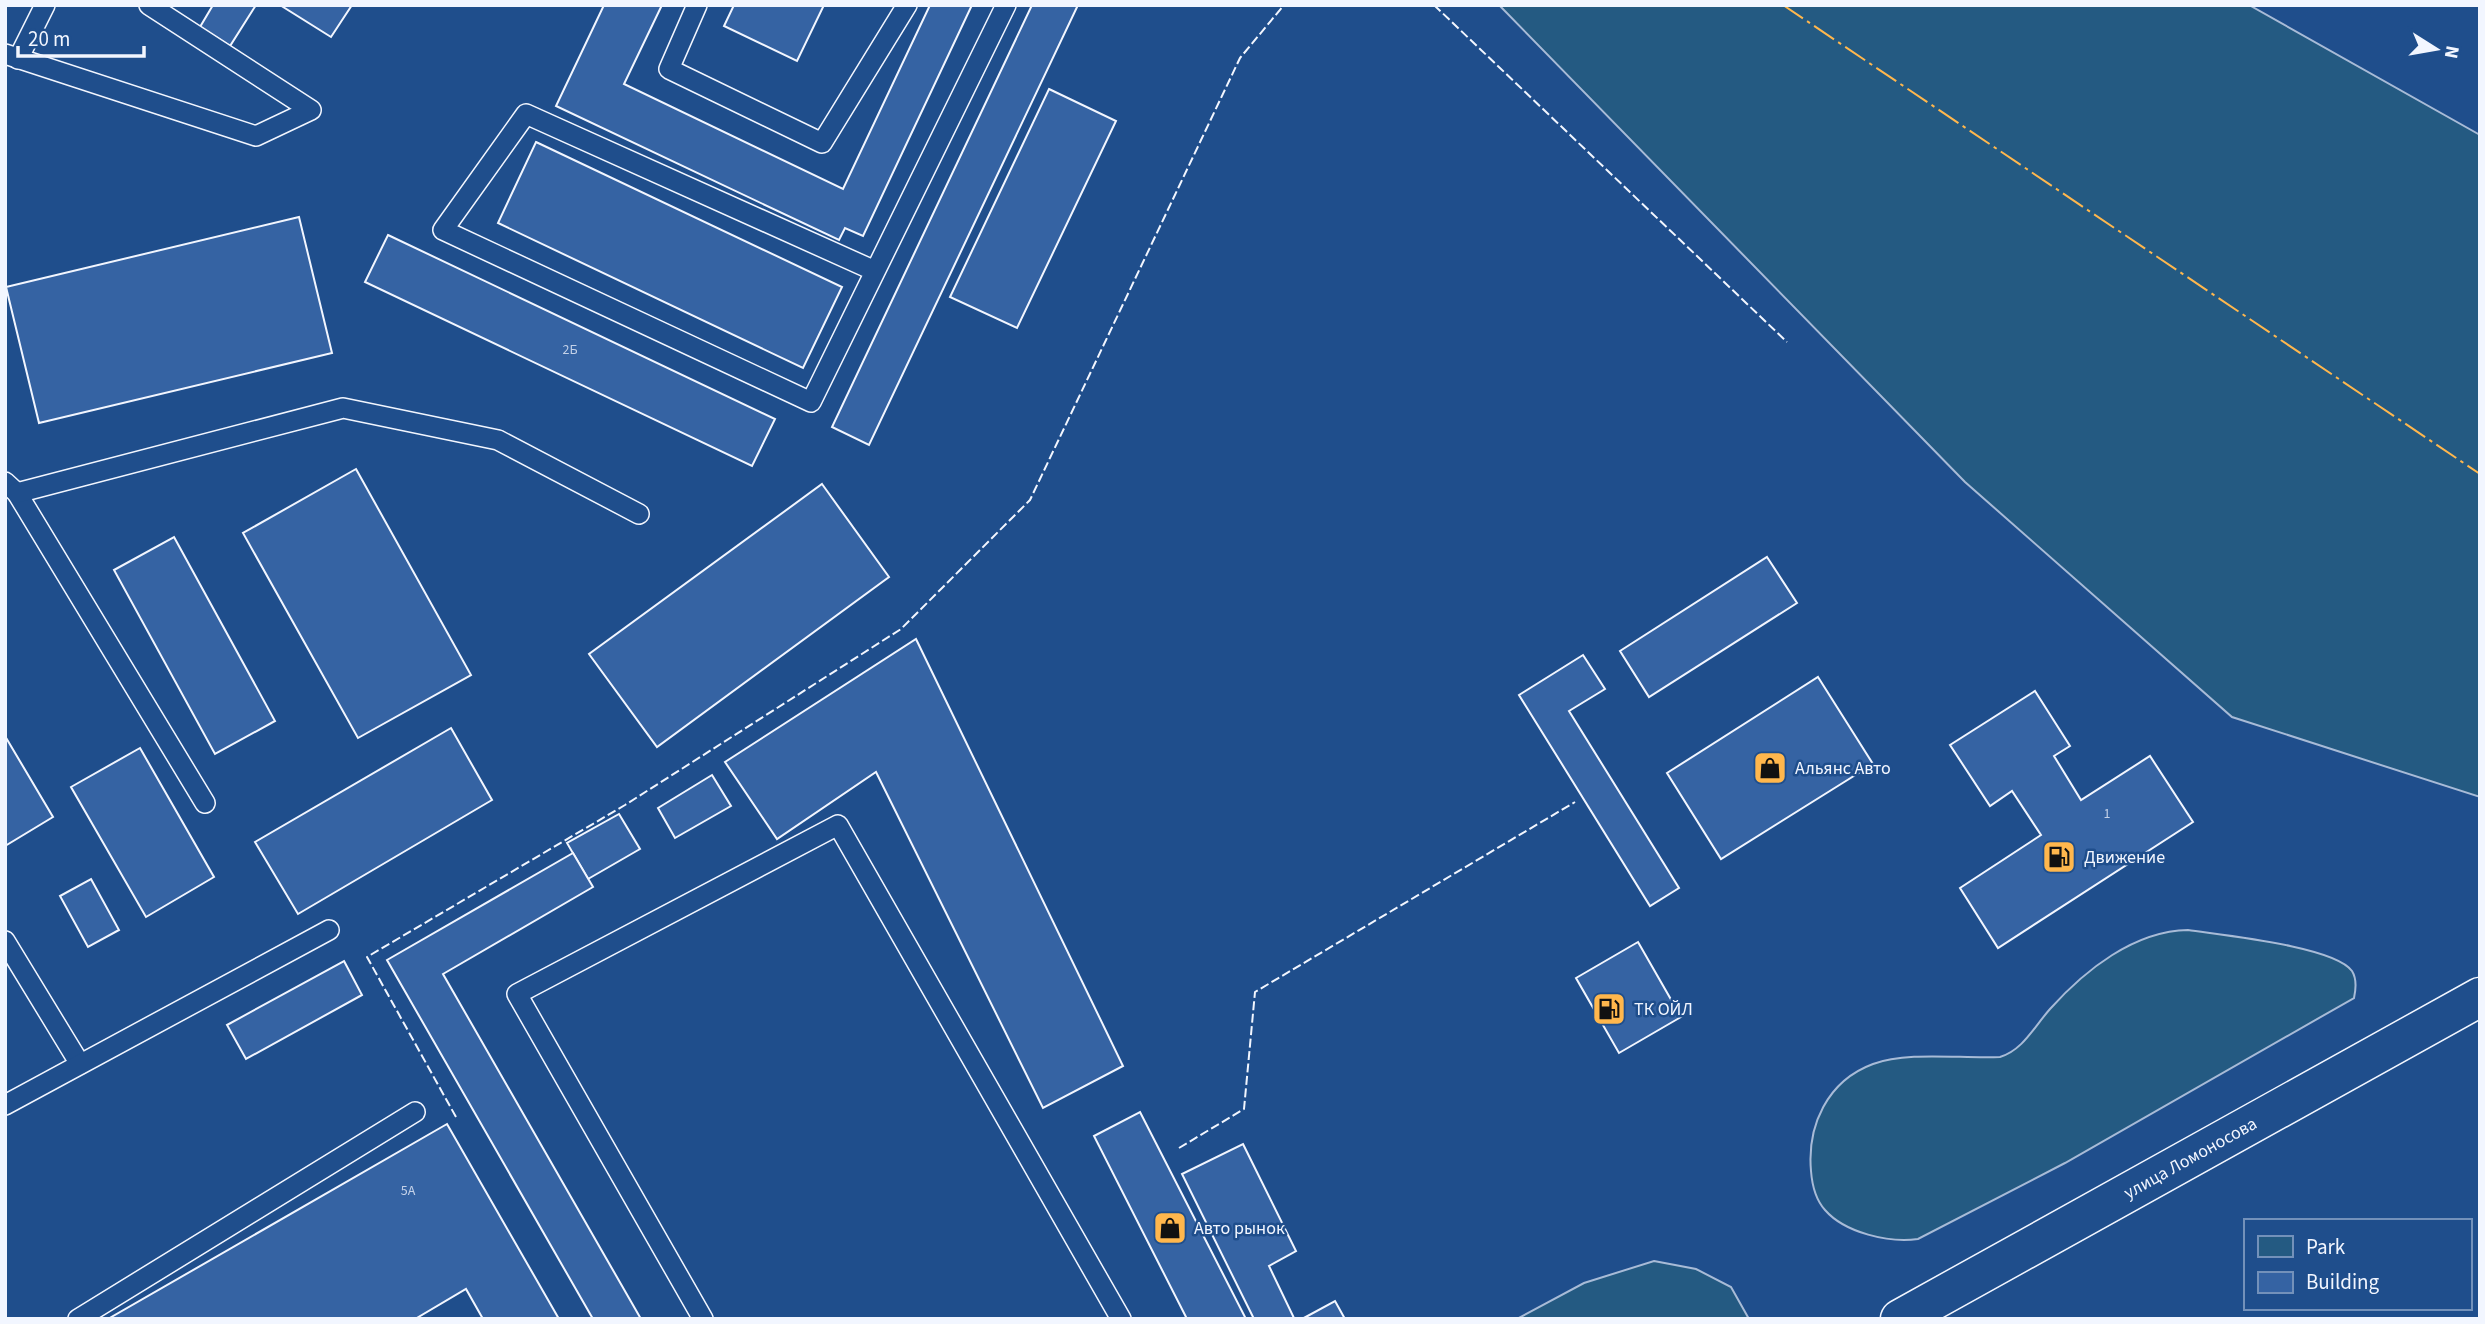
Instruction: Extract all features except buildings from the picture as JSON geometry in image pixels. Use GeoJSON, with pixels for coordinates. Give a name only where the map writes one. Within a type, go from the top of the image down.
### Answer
{"type":"FeatureCollection","features":[{"type":"Feature","properties":{"kind":"highway","name":"улица Ломоносова"},"geometry":{"type":"LineString","coordinates":[[1900,1319],[2480,997]]}},
{"type":"Feature","properties":{"kind":"lane"},"geometry":{"type":"LineString","coordinates":[[45,5],[11,56],[256,136],[312,110],[149,5]]}},
{"type":"Feature","properties":{"kind":"lane"},"geometry":{"type":"LineString","coordinates":[[697,5],[669,69],[822,143],[907,5]]}},
{"type":"Feature","properties":{"kind":"lane"},"geometry":{"type":"LineString","coordinates":[[876,271],[526,114],[443,230],[811,402],[876,271],[1006,5]]}},
{"type":"Feature","properties":{"kind":"lane"},"geometry":{"type":"LineString","coordinates":[[205,803],[11,488],[343,408],[498,440],[639,514]]}},
{"type":"Feature","properties":{"kind":"lane"},"geometry":{"type":"LineString","coordinates":[[703,1319],[517,994],[838,825],[1121,1319]]}},
{"type":"Feature","properties":{"kind":"lane"},"geometry":{"type":"LineString","coordinates":[[5,1105],[329,930]]}},
{"type":"Feature","properties":{"kind":"lane"},"geometry":{"type":"LineString","coordinates":[[5,941],[80,1064]]}},
{"type":"Feature","properties":{"kind":"lane"},"geometry":{"type":"LineString","coordinates":[[78,1319],[415,1112]]}},
{"type":"Feature","properties":{"kind":"green space"},"geometry":{"type":"Polygon","coordinates":[[[1499,5],[2249,5],[2480,135],[2480,797],[2232,717],[1965,482],[1499,5]]]}},
{"type":"Feature","properties":{"kind":"green space"},"geometry":{"type":"Polygon","coordinates":[[[2188,930],[2301,948],[2341,962],[2355,977],[2354,998],[2065,1163],[1918,1239],[1868,1235],[1844,1225],[1825,1210],[1815,1192],[1812,1176],[1813,1138],[1823,1107],[1843,1082],[1873,1064],[1887,1060],[1919,1057],[2000,1057],[2008,1054],[2028,1037],[2064,994],[2112,955],[2149,937],[2188,930]]]}},
{"type":"Feature","properties":{"kind":"green space"},"geometry":{"type":"Polygon","coordinates":[[[1654,1261],[1696,1269],[1731,1287],[1749,1319],[1517,1319],[1584,1283],[1654,1261]]]}},
{"type":"Feature","properties":{"kind":"fence"},"geometry":{"type":"LineString","coordinates":[[456,1117],[367,957],[625,805],[901,629],[1030,500],[1240,58],[1284,5]]}},
{"type":"Feature","properties":{"kind":"fence"},"geometry":{"type":"LineString","coordinates":[[1434,5],[1787,342]]}},
{"type":"Feature","properties":{"kind":"fence"},"geometry":{"type":"LineString","coordinates":[[1179,1148],[1244,1109],[1255,992],[1575,802]]}},
{"type":"Feature","properties":{"kind":"power"},"geometry":{"type":"LineString","coordinates":[[1783,5],[2480,474]]}},
{"type":"Feature","properties":{"kind":"place","name":"Альянс Авто"},"geometry":{"type":"Point","coordinates":[1770,768]}},
{"type":"Feature","properties":{"kind":"place","name":"Движение"},"geometry":{"type":"Point","coordinates":[2059,857]}},
{"type":"Feature","properties":{"kind":"place","name":"ТК ОЙЛ"},"geometry":{"type":"Point","coordinates":[1609,1009]}},
{"type":"Feature","properties":{"kind":"place","name":"Авто рынок"},"geometry":{"type":"Point","coordinates":[1170,1228]}}]}
